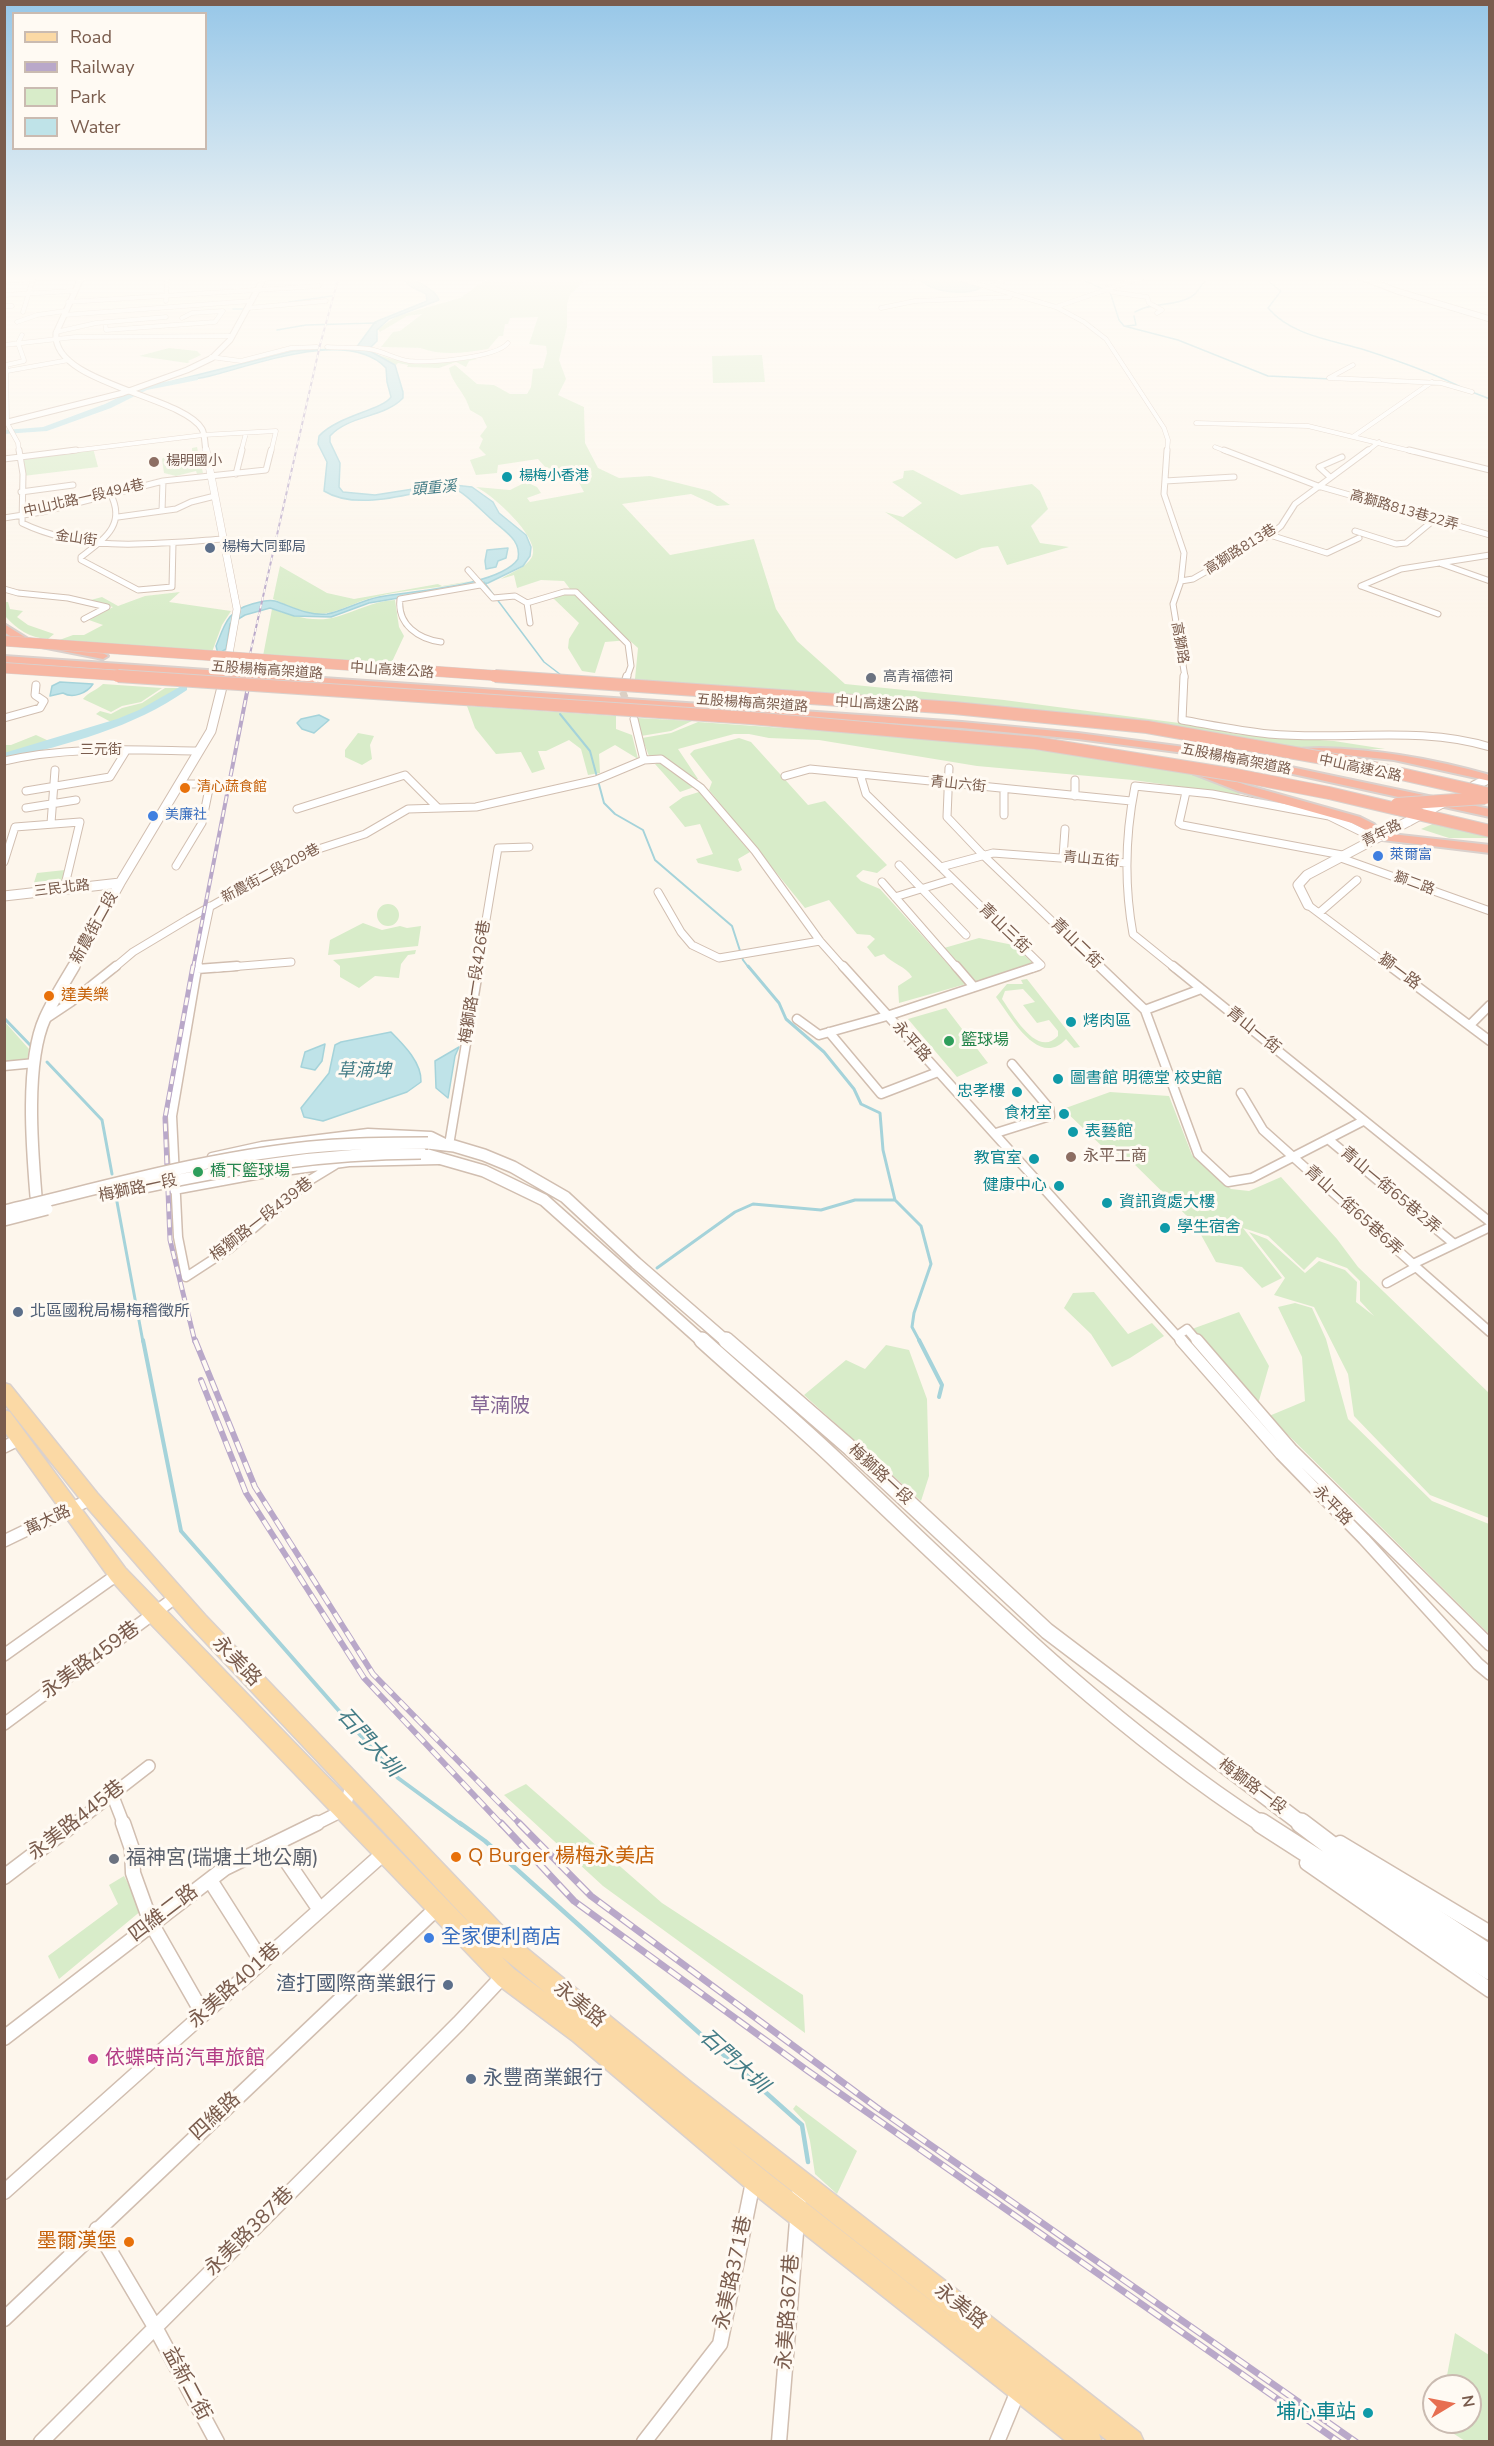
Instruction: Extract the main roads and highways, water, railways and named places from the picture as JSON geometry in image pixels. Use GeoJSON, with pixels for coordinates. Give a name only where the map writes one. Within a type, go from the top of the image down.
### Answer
{"type":"FeatureCollection","features":[{"type":"Feature","properties":{"kind":"highway"},"geometry":{"type":"LineString","coordinates":[[4,627],[25,641],[74,652],[152,662]]}},
{"type":"Feature","properties":{"kind":"highway","name":"五股楊梅高架道路"},"geometry":{"type":"LineString","coordinates":[[4,641],[942,707],[1136,726],[1358,764],[1490,796]]}},
{"type":"Feature","properties":{"kind":"highway","name":"中山高速公路"},"geometry":{"type":"LineString","coordinates":[[4,653],[1079,727],[1192,743],[1490,805]]}},
{"type":"Feature","properties":{"kind":"highway","name":"中山高速公路"},"geometry":{"type":"LineString","coordinates":[[4,659],[962,725],[1078,736],[1215,754],[1490,813]]}},
{"type":"Feature","properties":{"kind":"highway"},"geometry":{"type":"LineString","coordinates":[[4,670],[177,671]]}},
{"type":"Feature","properties":{"kind":"highway","name":"五股楊梅高架道路"},"geometry":{"type":"LineString","coordinates":[[4,670],[750,718],[1036,743],[1236,775],[1329,793],[1490,832]]}},
{"type":"Feature","properties":{"kind":"highway"},"geometry":{"type":"LineString","coordinates":[[962,725],[1085,746],[1184,767],[1242,788],[1356,820],[1370,827],[1376,837],[1490,849]]}},
{"type":"Feature","properties":{"kind":"highway"},"geometry":{"type":"LineString","coordinates":[[1192,743],[1272,754],[1326,750],[1356,751],[1434,763],[1489,778]]}},
{"type":"Feature","properties":{"kind":"highway"},"geometry":{"type":"LineString","coordinates":[[1356,751],[1407,771],[1448,800],[1468,819],[1490,832]]}},
{"type":"Feature","properties":{"kind":"highway"},"geometry":{"type":"LineString","coordinates":[[1301,803],[1368,805],[1490,796]]}},
{"type":"Feature","properties":{"kind":"main road","name":"永美路"},"geometry":{"type":"LineString","coordinates":[[4,1390],[91,1499],[176,1597],[506,1946],[800,2182],[1131,2442]]}},
{"type":"Feature","properties":{"kind":"main road","name":"永美路"},"geometry":{"type":"LineString","coordinates":[[4,1417],[12,1443],[70,1511],[118,1574],[504,1975],[581,2033],[754,2178],[1089,2442]]}},
{"type":"Feature","properties":{"kind":"water"},"geometry":{"type":"Polygon","coordinates":[[[389,390],[402,390],[403,398],[395,405],[347,424],[330,436],[330,442],[340,463],[339,487],[343,492],[375,495],[445,484],[472,487],[493,502],[499,513],[526,535],[531,547],[530,556],[523,566],[488,583],[369,603],[331,617],[294,616],[270,608],[245,615],[230,624],[226,649],[218,654],[216,646],[228,619],[237,610],[252,604],[272,600],[307,612],[327,614],[379,597],[474,581],[508,568],[518,559],[518,548],[510,536],[469,499],[452,488],[442,487],[373,500],[347,499],[324,491],[327,462],[318,444],[319,436],[337,423],[378,406],[391,397],[389,390]]]}},
{"type":"Feature","properties":{"kind":"water"},"geometry":{"type":"Polygon","coordinates":[[[508,548],[506,558],[498,561],[496,567],[486,569],[487,550],[508,548]]]}},
{"type":"Feature","properties":{"kind":"water"},"geometry":{"type":"Polygon","coordinates":[[[60,682],[93,684],[80,694],[63,693],[50,696],[52,686],[60,682]]]}},
{"type":"Feature","properties":{"kind":"water"},"geometry":{"type":"Polygon","coordinates":[[[319,715],[329,720],[314,733],[302,729],[297,723],[301,719],[319,715]]]}},
{"type":"Feature","properties":{"kind":"water","name":"草湳埤"},"geometry":{"type":"Polygon","coordinates":[[[391,1032],[415,1061],[421,1075],[421,1082],[407,1092],[323,1121],[304,1117],[301,1108],[329,1073],[335,1045],[391,1032]]]}},
{"type":"Feature","properties":{"kind":"water"},"geometry":{"type":"Polygon","coordinates":[[[325,1044],[322,1061],[315,1070],[301,1067],[305,1052],[325,1044]]]}},
{"type":"Feature","properties":{"kind":"water"},"geometry":{"type":"Polygon","coordinates":[[[459,1047],[455,1056],[448,1098],[436,1088],[435,1061],[459,1047]]]}},
{"type":"Feature","properties":{"kind":"waterway"},"geometry":{"type":"LineString","coordinates":[[4,432],[44,429],[108,406],[141,390]]}},
{"type":"Feature","properties":{"kind":"waterway"},"geometry":{"type":"LineString","coordinates":[[1472,392],[1490,399]]}},
{"type":"Feature","properties":{"kind":"waterway"},"geometry":{"type":"LineString","coordinates":[[484,582],[544,662],[561,675]]}},
{"type":"Feature","properties":{"kind":"waterway","name":"頭重溪"},"geometry":{"type":"LineString","coordinates":[[4,757],[121,722],[164,701],[183,688]]}},
{"type":"Feature","properties":{"kind":"waterway"},"geometry":{"type":"LineString","coordinates":[[560,714],[590,751],[604,803],[615,814],[643,830],[655,860],[732,926],[743,960],[749,968]]}},
{"type":"Feature","properties":{"kind":"waterway"},"geometry":{"type":"LineString","coordinates":[[748,966],[779,1003],[786,1019],[824,1052],[854,1089],[861,1104],[880,1113],[883,1150],[895,1200]]}},
{"type":"Feature","properties":{"kind":"waterway","name":"石門大圳"},"geometry":{"type":"LineString","coordinates":[[4,1018],[32,1047]]}},
{"type":"Feature","properties":{"kind":"waterway","name":"石門大圳"},"geometry":{"type":"LineString","coordinates":[[47,1062],[102,1120],[112,1174]]}},
{"type":"Feature","properties":{"kind":"waterway"},"geometry":{"type":"LineString","coordinates":[[657,1268],[735,1212],[753,1204],[821,1210],[855,1200],[895,1200]]}},
{"type":"Feature","properties":{"kind":"waterway"},"geometry":{"type":"LineString","coordinates":[[895,1200],[921,1226],[931,1264],[914,1313],[912,1327],[920,1342]]}},
{"type":"Feature","properties":{"kind":"waterway","name":"石門大圳"},"geometry":{"type":"LineString","coordinates":[[117,1202],[143,1342]]}},
{"type":"Feature","properties":{"kind":"waterway","name":"石門大圳"},"geometry":{"type":"LineString","coordinates":[[143,1340],[181,1531],[398,1778],[462,1825]]}},
{"type":"Feature","properties":{"kind":"waterway"},"geometry":{"type":"LineString","coordinates":[[919,1340],[942,1385],[939,1397]]}},
{"type":"Feature","properties":{"kind":"waterway","name":"石門大圳"},"geometry":{"type":"LineString","coordinates":[[460,1823],[485,1841],[802,2125],[808,2162]]}},
{"type":"Feature","properties":{"kind":"tunnel"},"geometry":{"type":"LineString","coordinates":[[625,682],[622,690],[629,708]]}},
{"type":"Feature","properties":{"kind":"railway"},"geometry":{"type":"LineString","coordinates":[[248,663],[310,390]]}},
{"type":"Feature","properties":{"kind":"railway"},"geometry":{"type":"LineString","coordinates":[[193,968],[249,682]]}},
{"type":"Feature","properties":{"kind":"railway"},"geometry":{"type":"LineString","coordinates":[[193,966],[165,1118],[170,1240],[195,1342]]}},
{"type":"Feature","properties":{"kind":"railway"},"geometry":{"type":"LineString","coordinates":[[195,1340],[255,1487],[373,1674],[521,1825]]}},
{"type":"Feature","properties":{"kind":"railway"},"geometry":{"type":"LineString","coordinates":[[201,1380],[246,1493],[364,1678],[502,1825]]}},
{"type":"Feature","properties":{"kind":"railway"},"geometry":{"type":"LineString","coordinates":[[501,1823],[574,1901],[808,2071],[1339,2442]]}},
{"type":"Feature","properties":{"kind":"railway"},"geometry":{"type":"LineString","coordinates":[[519,1823],[591,1896],[876,2107],[1356,2442]]}},
{"type":"Feature","properties":{"kind":"place","name":"楊明國小"},"geometry":{"type":"Point","coordinates":[154,462]}},
{"type":"Feature","properties":{"kind":"place","name":"楊梅小香港"},"geometry":{"type":"Point","coordinates":[507,477]}},
{"type":"Feature","properties":{"kind":"place","name":"楊梅大同郵局"},"geometry":{"type":"Point","coordinates":[210,548]}},
{"type":"Feature","properties":{"kind":"place","name":"高青福德祠"},"geometry":{"type":"Point","coordinates":[871,678]}},
{"type":"Feature","properties":{"kind":"place","name":"清心蔬食館"},"geometry":{"type":"Point","coordinates":[185,788]}},
{"type":"Feature","properties":{"kind":"place","name":"美廉社"},"geometry":{"type":"Point","coordinates":[153,816]}},
{"type":"Feature","properties":{"kind":"place","name":"萊爾富"},"geometry":{"type":"Point","coordinates":[1378,856]}},
{"type":"Feature","properties":{"kind":"place","name":"達美樂"},"geometry":{"type":"Point","coordinates":[49,996]}},
{"type":"Feature","properties":{"kind":"place","name":"烤肉區"},"geometry":{"type":"Point","coordinates":[1071,1022]}},
{"type":"Feature","properties":{"kind":"place","name":"籃球場"},"geometry":{"type":"Point","coordinates":[949,1041]}},
{"type":"Feature","properties":{"kind":"place","name":"圖書館 明德堂 校史館"},"geometry":{"type":"Point","coordinates":[1058,1079]}},
{"type":"Feature","properties":{"kind":"place","name":"忠孝樓"},"geometry":{"type":"Point","coordinates":[1017,1092]}},
{"type":"Feature","properties":{"kind":"place","name":"食材室"},"geometry":{"type":"Point","coordinates":[1064,1114]}},
{"type":"Feature","properties":{"kind":"place","name":"表藝館"},"geometry":{"type":"Point","coordinates":[1073,1132]}},
{"type":"Feature","properties":{"kind":"place","name":"永平工商"},"geometry":{"type":"Point","coordinates":[1071,1157]}},
{"type":"Feature","properties":{"kind":"place","name":"教官室"},"geometry":{"type":"Point","coordinates":[1034,1159]}},
{"type":"Feature","properties":{"kind":"place","name":"橋下籃球場"},"geometry":{"type":"Point","coordinates":[198,1172]}},
{"type":"Feature","properties":{"kind":"place","name":"健康中心"},"geometry":{"type":"Point","coordinates":[1059,1186]}},
{"type":"Feature","properties":{"kind":"place","name":"資訊資處大樓"},"geometry":{"type":"Point","coordinates":[1107,1203]}},
{"type":"Feature","properties":{"kind":"place","name":"學生宿舍"},"geometry":{"type":"Point","coordinates":[1165,1228]}},
{"type":"Feature","properties":{"kind":"place","name":"北區國稅局楊梅稽徵所"},"geometry":{"type":"Point","coordinates":[18,1312]}},
{"type":"Feature","properties":{"kind":"place","name":"Q Burger 楊梅永美店"},"geometry":{"type":"Point","coordinates":[456,1857]}},
{"type":"Feature","properties":{"kind":"place","name":"福神宮(瑞塘土地公廟)"},"geometry":{"type":"Point","coordinates":[114,1859]}},
{"type":"Feature","properties":{"kind":"place","name":"全家便利商店"},"geometry":{"type":"Point","coordinates":[429,1938]}},
{"type":"Feature","properties":{"kind":"place","name":"渣打國際商業銀行"},"geometry":{"type":"Point","coordinates":[448,1985]}},
{"type":"Feature","properties":{"kind":"place","name":"依蝶時尚汽車旅館"},"geometry":{"type":"Point","coordinates":[93,2059]}},
{"type":"Feature","properties":{"kind":"place","name":"永豐商業銀行"},"geometry":{"type":"Point","coordinates":[471,2079]}},
{"type":"Feature","properties":{"kind":"place","name":"墨爾漢堡"},"geometry":{"type":"Point","coordinates":[129,2242]}},
{"type":"Feature","properties":{"kind":"place","name":"埔心車站"},"geometry":{"type":"Point","coordinates":[1368,2413]}},
{"type":"Feature","properties":{"kind":"district","name":"草湳陂"},"geometry":{"type":"Point","coordinates":[500,1407]}}]}
